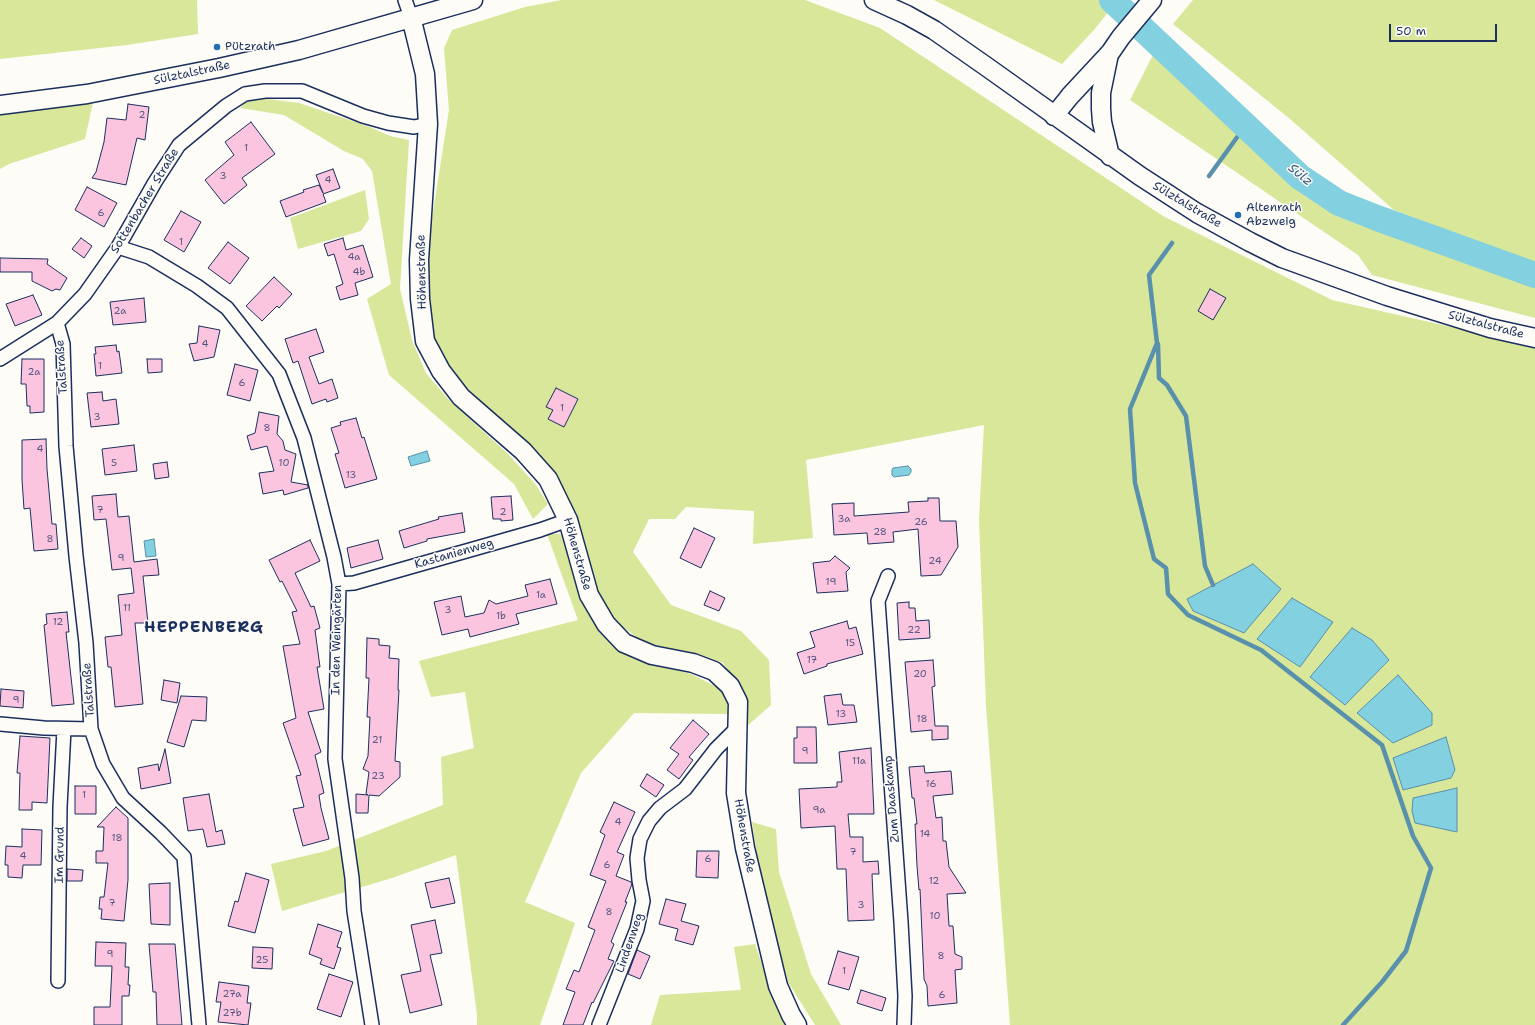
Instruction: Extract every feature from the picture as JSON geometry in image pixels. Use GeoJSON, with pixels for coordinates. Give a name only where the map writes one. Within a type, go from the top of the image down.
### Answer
{"type":"FeatureCollection","features":[{"type":"Feature","properties":{"kind":"main road","name":"Sülztalstraße"},"geometry":{"type":"LineString","coordinates":[[0,105],[87,94],[299,50],[473,0]]}},
{"type":"Feature","properties":{"kind":"main road","name":"Sülztalstraße"},"geometry":{"type":"LineString","coordinates":[[874,0],[907,15],[934,30],[1110,156],[1197,213],[1282,258],[1387,296],[1490,328],[1535,338]]}},
{"type":"Feature","properties":{"kind":"main road"},"geometry":{"type":"LineString","coordinates":[[1054,116],[1070,96],[1110,53],[1146,6]]}},
{"type":"Feature","properties":{"kind":"main road","name":"Höhenstraße"},"geometry":{"type":"LineString","coordinates":[[411,17],[425,74],[428,124],[419,260],[420,299],[425,341],[441,371],[461,397],[523,451],[548,479],[568,520],[589,595],[606,624],[624,644],[652,655],[693,663],[714,671],[730,686],[738,702],[736,793],[745,848],[778,986],[797,1025]]}},
{"type":"Feature","properties":{"kind":"main road"},"geometry":{"type":"LineString","coordinates":[[1110,53],[1101,93],[1102,122],[1110,156]]}},
{"type":"Feature","properties":{"kind":"street"},"geometry":{"type":"LineString","coordinates":[[405,0],[411,17]]}},
{"type":"Feature","properties":{"kind":"street","name":"Sottenbacher Straße"},"geometry":{"type":"LineString","coordinates":[[0,359],[57,323],[85,294],[118,247],[155,182],[179,145],[226,106],[245,94],[265,91],[302,91],[363,116],[388,123],[414,127],[428,124]]}},
{"type":"Feature","properties":{"kind":"street","name":"In den Weingärten"},"geometry":{"type":"LineString","coordinates":[[118,247],[149,256],[197,286],[227,308],[279,374],[304,438],[334,557],[339,584],[335,758],[352,878],[354,911],[372,1025]]}},
{"type":"Feature","properties":{"kind":"street","name":"Talstraße"},"geometry":{"type":"LineString","coordinates":[[57,323],[63,344],[66,446],[86,643],[91,729],[103,764],[123,798],[161,833],[184,857],[199,1025]]}},
{"type":"Feature","properties":{"kind":"street","name":"Kastanienweg"},"geometry":{"type":"LineString","coordinates":[[339,584],[354,583],[540,530],[568,520]]}},
{"type":"Feature","properties":{"kind":"street","name":"Zum Daaskamp"},"geometry":{"type":"LineString","coordinates":[[888,576],[878,601],[902,922],[906,996],[904,1025]]}},
{"type":"Feature","properties":{"kind":"street"},"geometry":{"type":"LineString","coordinates":[[0,724],[64,729],[91,729]]}},
{"type":"Feature","properties":{"kind":"street","name":"Lindenweg"},"geometry":{"type":"LineString","coordinates":[[599,1025],[637,929],[643,901],[637,858],[640,839],[649,821],[660,808],[685,789],[716,749],[737,728]]}},
{"type":"Feature","properties":{"kind":"street","name":"Im Grund"},"geometry":{"type":"LineString","coordinates":[[58,982],[60,807],[64,729]]}},
{"type":"Feature","properties":{"kind":"green space"},"geometry":{"type":"Polygon","coordinates":[[[0,0],[197,0],[198,34],[127,45],[0,59],[0,0]]]}},
{"type":"Feature","properties":{"kind":"green space"},"geometry":{"type":"Polygon","coordinates":[[[562,0],[805,0],[880,28],[1163,216],[1332,300],[1535,346],[1535,1025],[1010,1025],[986,706],[979,519],[984,425],[806,460],[813,538],[753,544],[754,511],[686,507],[675,519],[649,519],[633,552],[671,605],[741,631],[769,660],[771,705],[746,727],[746,700],[723,663],[699,654],[650,647],[613,620],[594,590],[532,449],[467,388],[448,366],[435,342],[426,299],[425,263],[449,110],[444,48],[452,30],[525,7],[562,0]]]}},
{"type":"Feature","properties":{"kind":"green space"},"geometry":{"type":"Polygon","coordinates":[[[934,0],[1118,0],[1093,31],[1062,64],[934,0]]]}},
{"type":"Feature","properties":{"kind":"green space"},"geometry":{"type":"Polygon","coordinates":[[[1193,0],[1535,0],[1535,263],[1522,260],[1394,210],[1290,119],[1173,24],[1193,0]]]}},
{"type":"Feature","properties":{"kind":"green space"},"geometry":{"type":"Polygon","coordinates":[[[1154,53],[1369,227],[1521,280],[1535,283],[1535,318],[1372,275],[1358,255],[1130,100],[1154,53]]]}},
{"type":"Feature","properties":{"kind":"green space"},"geometry":{"type":"Polygon","coordinates":[[[252,97],[299,103],[370,127],[390,136],[409,140],[400,289],[412,340],[426,373],[448,399],[509,455],[536,485],[548,504],[533,519],[514,484],[389,375],[367,299],[391,284],[372,171],[363,159],[344,151],[284,115],[240,108],[252,97]]]}},
{"type":"Feature","properties":{"kind":"green space"},"geometry":{"type":"Polygon","coordinates":[[[93,102],[85,139],[9,164],[0,169],[0,114],[93,102]]]}},
{"type":"Feature","properties":{"kind":"green space"},"geometry":{"type":"Polygon","coordinates":[[[365,190],[369,219],[361,231],[298,249],[290,218],[365,190]]]}},
{"type":"Feature","properties":{"kind":"green space"},"geometry":{"type":"Polygon","coordinates":[[[547,534],[561,534],[584,597],[648,662],[691,674],[723,690],[730,714],[634,713],[581,773],[525,902],[575,923],[540,1025],[477,1025],[477,1015],[456,855],[392,878],[282,911],[271,864],[326,851],[443,805],[441,757],[474,748],[465,692],[431,697],[419,661],[578,620],[547,534]]]}},
{"type":"Feature","properties":{"kind":"green space"},"geometry":{"type":"Polygon","coordinates":[[[752,822],[776,829],[779,872],[811,974],[841,1025],[815,1025],[788,982],[760,875],[752,822]]]}},
{"type":"Feature","properties":{"kind":"green space"},"geometry":{"type":"Polygon","coordinates":[[[755,944],[773,996],[788,1025],[651,1025],[660,995],[741,990],[734,947],[755,944]]]}},
{"type":"Feature","properties":{"kind":"water"},"geometry":{"type":"Polygon","coordinates":[[[427,451],[430,461],[411,466],[408,457],[427,451]]]}},
{"type":"Feature","properties":{"kind":"water"},"geometry":{"type":"Polygon","coordinates":[[[908,466],[911,469],[909,475],[894,477],[892,475],[893,468],[908,466]]]}},
{"type":"Feature","properties":{"kind":"water"},"geometry":{"type":"Polygon","coordinates":[[[154,539],[156,556],[146,557],[144,541],[154,539]]]}},
{"type":"Feature","properties":{"kind":"water"},"geometry":{"type":"Polygon","coordinates":[[[1253,564],[1281,589],[1244,633],[1193,611],[1187,599],[1253,564]]]}},
{"type":"Feature","properties":{"kind":"water"},"geometry":{"type":"Polygon","coordinates":[[[1292,598],[1333,622],[1300,667],[1257,639],[1292,598]]]}},
{"type":"Feature","properties":{"kind":"water"},"geometry":{"type":"Polygon","coordinates":[[[1352,628],[1372,640],[1389,660],[1345,705],[1310,677],[1352,628]]]}},
{"type":"Feature","properties":{"kind":"water"},"geometry":{"type":"Polygon","coordinates":[[[1398,675],[1432,713],[1432,725],[1393,743],[1357,713],[1398,675]]]}},
{"type":"Feature","properties":{"kind":"water"},"geometry":{"type":"Polygon","coordinates":[[[1446,737],[1455,770],[1451,778],[1403,790],[1393,758],[1446,737]]]}},
{"type":"Feature","properties":{"kind":"water"},"geometry":{"type":"Polygon","coordinates":[[[1457,788],[1457,832],[1415,823],[1412,811],[1413,798],[1457,788]]]}},
{"type":"Feature","properties":{"kind":"building"},"geometry":{"type":"Polygon","coordinates":[[[128,104],[149,107],[145,140],[137,138],[126,185],[92,178],[96,172],[104,142],[107,118],[126,120],[128,104]]]}},
{"type":"Feature","properties":{"kind":"building"},"geometry":{"type":"Polygon","coordinates":[[[251,122],[275,154],[242,178],[247,185],[224,204],[205,180],[234,155],[225,142],[251,122]]]}},
{"type":"Feature","properties":{"kind":"building"},"geometry":{"type":"Polygon","coordinates":[[[333,169],[340,188],[323,194],[326,202],[286,217],[280,201],[304,192],[303,190],[319,185],[323,193],[316,175],[333,169]]]}},
{"type":"Feature","properties":{"kind":"building"},"geometry":{"type":"Polygon","coordinates":[[[87,187],[117,203],[104,227],[75,210],[87,187]]]}},
{"type":"Feature","properties":{"kind":"building"},"geometry":{"type":"Polygon","coordinates":[[[181,211],[201,222],[184,252],[164,240],[181,211]]]}},
{"type":"Feature","properties":{"kind":"building"},"geometry":{"type":"Polygon","coordinates":[[[81,238],[92,246],[84,258],[72,249],[81,238]]]}},
{"type":"Feature","properties":{"kind":"building"},"geometry":{"type":"Polygon","coordinates":[[[343,238],[346,250],[363,245],[373,277],[355,283],[358,295],[340,300],[336,287],[343,284],[334,254],[328,256],[324,244],[343,238]]]}},
{"type":"Feature","properties":{"kind":"building"},"geometry":{"type":"Polygon","coordinates":[[[228,242],[249,258],[230,284],[208,268],[228,242]]]}},
{"type":"Feature","properties":{"kind":"building"},"geometry":{"type":"Polygon","coordinates":[[[0,258],[48,259],[47,264],[67,278],[60,290],[56,289],[52,291],[32,281],[32,272],[0,272],[0,258]]]}},
{"type":"Feature","properties":{"kind":"building"},"geometry":{"type":"Polygon","coordinates":[[[274,277],[292,294],[279,308],[277,306],[262,321],[246,306],[274,277]]]}},
{"type":"Feature","properties":{"kind":"building"},"geometry":{"type":"Polygon","coordinates":[[[1210,289],[1226,298],[1213,320],[1198,311],[1210,289]]]}},
{"type":"Feature","properties":{"kind":"building"},"geometry":{"type":"Polygon","coordinates":[[[33,295],[42,315],[15,326],[6,304],[33,295]]]}},
{"type":"Feature","properties":{"kind":"building"},"geometry":{"type":"Polygon","coordinates":[[[144,298],[146,322],[113,325],[110,302],[144,298]]]}},
{"type":"Feature","properties":{"kind":"building"},"geometry":{"type":"Polygon","coordinates":[[[199,326],[220,330],[214,357],[194,361],[189,344],[197,343],[199,326]]]}},
{"type":"Feature","properties":{"kind":"building"},"geometry":{"type":"Polygon","coordinates":[[[316,329],[324,352],[309,357],[319,384],[332,379],[338,398],[327,402],[326,399],[312,404],[298,361],[293,363],[285,339],[316,329]]]}},
{"type":"Feature","properties":{"kind":"building"},"geometry":{"type":"Polygon","coordinates":[[[116,345],[117,352],[119,351],[122,373],[96,376],[94,354],[96,354],[95,347],[116,345]]]}},
{"type":"Feature","properties":{"kind":"building"},"geometry":{"type":"Polygon","coordinates":[[[22,359],[44,359],[44,412],[30,413],[30,406],[27,406],[26,384],[21,384],[22,359]]]}},
{"type":"Feature","properties":{"kind":"building"},"geometry":{"type":"Polygon","coordinates":[[[147,359],[162,359],[162,372],[148,373],[147,359]]]}},
{"type":"Feature","properties":{"kind":"building"},"geometry":{"type":"Polygon","coordinates":[[[235,364],[258,370],[250,401],[227,395],[235,364]]]}},
{"type":"Feature","properties":{"kind":"building"},"geometry":{"type":"Polygon","coordinates":[[[556,388],[578,399],[564,427],[548,419],[553,410],[546,407],[556,388]]]}},
{"type":"Feature","properties":{"kind":"building"},"geometry":{"type":"Polygon","coordinates":[[[102,392],[103,401],[116,399],[119,424],[91,427],[87,393],[102,392]]]}},
{"type":"Feature","properties":{"kind":"building"},"geometry":{"type":"Polygon","coordinates":[[[259,412],[279,416],[277,434],[283,441],[285,450],[296,454],[291,482],[308,485],[308,488],[284,495],[283,490],[263,494],[259,473],[274,471],[267,446],[251,450],[247,436],[255,433],[259,412]]]}},
{"type":"Feature","properties":{"kind":"building"},"geometry":{"type":"Polygon","coordinates":[[[356,418],[362,438],[364,437],[377,479],[345,488],[335,454],[339,453],[331,428],[341,425],[340,422],[356,418]]]}},
{"type":"Feature","properties":{"kind":"building"},"geometry":{"type":"Polygon","coordinates":[[[46,439],[52,524],[56,524],[58,549],[34,551],[30,508],[24,509],[22,440],[46,439]]]}},
{"type":"Feature","properties":{"kind":"building"},"geometry":{"type":"Polygon","coordinates":[[[134,445],[137,471],[105,475],[102,449],[134,445]]]}},
{"type":"Feature","properties":{"kind":"building"},"geometry":{"type":"Polygon","coordinates":[[[167,462],[169,477],[155,479],[153,464],[167,462]]]}},
{"type":"Feature","properties":{"kind":"building"},"geometry":{"type":"Polygon","coordinates":[[[116,494],[118,517],[129,516],[134,562],[157,559],[159,575],[143,576],[148,623],[135,623],[143,704],[115,707],[111,667],[108,667],[105,637],[122,635],[118,595],[134,593],[131,568],[112,570],[106,519],[94,520],[92,496],[116,494]]]}},
{"type":"Feature","properties":{"kind":"building"},"geometry":{"type":"Polygon","coordinates":[[[511,496],[513,520],[501,521],[501,519],[493,519],[491,497],[511,496]]]}},
{"type":"Feature","properties":{"kind":"building"},"geometry":{"type":"Polygon","coordinates":[[[928,498],[939,498],[940,521],[956,521],[958,547],[941,575],[921,576],[918,529],[893,532],[894,542],[868,544],[867,533],[834,535],[832,504],[854,503],[854,516],[909,512],[908,502],[928,501],[928,498]]]}},
{"type":"Feature","properties":{"kind":"building"},"geometry":{"type":"Polygon","coordinates":[[[462,513],[465,532],[427,539],[427,541],[404,548],[399,531],[439,519],[438,517],[462,513]]]}},
{"type":"Feature","properties":{"kind":"building"},"geometry":{"type":"Polygon","coordinates":[[[694,528],[715,538],[701,568],[680,558],[694,528]]]}},
{"type":"Feature","properties":{"kind":"building"},"geometry":{"type":"Polygon","coordinates":[[[310,540],[320,561],[295,573],[311,607],[314,606],[320,628],[315,630],[320,667],[317,667],[324,709],[308,712],[321,752],[315,755],[324,793],[319,795],[321,808],[329,839],[303,846],[293,809],[304,807],[296,776],[301,775],[283,723],[296,718],[283,646],[300,644],[292,612],[297,611],[282,581],[280,582],[269,560],[310,540]]]}},
{"type":"Feature","properties":{"kind":"building"},"geometry":{"type":"Polygon","coordinates":[[[378,540],[383,559],[351,568],[347,548],[378,540]]]}},
{"type":"Feature","properties":{"kind":"building"},"geometry":{"type":"Polygon","coordinates":[[[835,556],[850,568],[846,572],[848,591],[817,593],[813,563],[830,561],[835,556]]]}},
{"type":"Feature","properties":{"kind":"building"},"geometry":{"type":"Polygon","coordinates":[[[550,579],[557,604],[516,614],[519,624],[470,637],[468,629],[442,635],[434,602],[461,596],[465,617],[484,613],[489,600],[496,604],[528,596],[525,585],[550,579]]]}},
{"type":"Feature","properties":{"kind":"building"},"geometry":{"type":"Polygon","coordinates":[[[710,591],[725,598],[719,611],[704,605],[710,591]]]}},
{"type":"Feature","properties":{"kind":"building"},"geometry":{"type":"Polygon","coordinates":[[[909,602],[909,608],[915,608],[916,621],[929,620],[930,638],[899,640],[897,603],[909,602]]]}},
{"type":"Feature","properties":{"kind":"building"},"geometry":{"type":"Polygon","coordinates":[[[67,612],[69,632],[66,632],[74,704],[52,706],[44,625],[47,624],[46,614],[67,612]]]}},
{"type":"Feature","properties":{"kind":"building"},"geometry":{"type":"Polygon","coordinates":[[[847,621],[849,629],[856,627],[863,654],[827,664],[827,666],[804,674],[797,653],[815,647],[810,632],[847,621]]]}},
{"type":"Feature","properties":{"kind":"building"},"geometry":{"type":"Polygon","coordinates":[[[367,638],[379,639],[379,645],[390,646],[389,658],[399,659],[399,690],[395,761],[400,762],[400,777],[379,796],[369,795],[368,813],[356,813],[356,794],[368,795],[366,794],[369,772],[363,769],[368,756],[370,717],[367,717],[369,678],[366,678],[367,638]]]}},
{"type":"Feature","properties":{"kind":"building"},"geometry":{"type":"Polygon","coordinates":[[[933,660],[935,686],[932,687],[935,726],[948,726],[948,739],[932,740],[932,730],[911,732],[905,662],[933,660]]]}},
{"type":"Feature","properties":{"kind":"building"},"geometry":{"type":"Polygon","coordinates":[[[164,680],[180,683],[177,703],[161,700],[164,680]]]}},
{"type":"Feature","properties":{"kind":"building"},"geometry":{"type":"Polygon","coordinates":[[[1,689],[24,691],[23,708],[0,706],[1,689]]]}},
{"type":"Feature","properties":{"kind":"building"},"geometry":{"type":"Polygon","coordinates":[[[841,694],[843,705],[854,705],[857,722],[828,725],[824,696],[841,694]]]}},
{"type":"Feature","properties":{"kind":"building"},"geometry":{"type":"Polygon","coordinates":[[[181,696],[207,697],[206,721],[192,720],[184,747],[167,742],[181,696]]]}},
{"type":"Feature","properties":{"kind":"building"},"geometry":{"type":"Polygon","coordinates":[[[693,720],[709,734],[689,757],[693,760],[679,779],[667,770],[679,754],[670,748],[693,720]]]}},
{"type":"Feature","properties":{"kind":"building"},"geometry":{"type":"Polygon","coordinates":[[[797,727],[816,727],[817,763],[794,763],[794,738],[797,738],[797,727]]]}},
{"type":"Feature","properties":{"kind":"building"},"geometry":{"type":"Polygon","coordinates":[[[20,736],[50,738],[47,803],[32,802],[32,810],[19,810],[20,773],[17,773],[20,736]]]}},
{"type":"Feature","properties":{"kind":"building"},"geometry":{"type":"Polygon","coordinates":[[[871,748],[874,814],[848,814],[850,837],[863,837],[863,862],[878,861],[879,874],[872,874],[874,920],[848,921],[846,869],[837,869],[835,826],[801,828],[799,789],[837,787],[837,782],[842,782],[839,752],[871,748]]]}},
{"type":"Feature","properties":{"kind":"building"},"geometry":{"type":"Polygon","coordinates":[[[165,749],[171,783],[141,789],[138,768],[158,764],[159,771],[165,749]]]}},
{"type":"Feature","properties":{"kind":"building"},"geometry":{"type":"Polygon","coordinates":[[[924,766],[925,773],[951,771],[953,794],[933,796],[936,818],[942,817],[943,841],[946,841],[949,867],[966,893],[947,894],[949,926],[953,926],[955,954],[962,957],[962,969],[955,970],[957,1003],[928,1006],[927,986],[924,979],[920,889],[919,890],[917,866],[915,824],[917,824],[914,798],[912,798],[909,767],[924,766]]]}},
{"type":"Feature","properties":{"kind":"building"},"geometry":{"type":"Polygon","coordinates":[[[647,774],[664,785],[656,797],[640,786],[647,774]]]}},
{"type":"Feature","properties":{"kind":"building"},"geometry":{"type":"Polygon","coordinates":[[[75,786],[96,786],[96,814],[75,814],[75,786]]]}},
{"type":"Feature","properties":{"kind":"building"},"geometry":{"type":"Polygon","coordinates":[[[209,794],[216,832],[222,830],[225,844],[207,847],[203,829],[188,831],[183,798],[209,794]]]}},
{"type":"Feature","properties":{"kind":"building"},"geometry":{"type":"Polygon","coordinates":[[[614,802],[635,812],[617,852],[624,855],[616,876],[631,882],[632,884],[625,902],[627,902],[611,942],[614,944],[608,959],[614,961],[593,1003],[592,1002],[583,1025],[563,1025],[575,992],[566,989],[574,970],[579,972],[595,930],[588,927],[606,881],[590,875],[605,835],[600,832],[614,802]]]}},
{"type":"Feature","properties":{"kind":"building"},"geometry":{"type":"Polygon","coordinates":[[[116,807],[128,818],[128,880],[124,921],[101,919],[102,909],[99,909],[100,897],[104,897],[108,863],[96,863],[96,851],[103,851],[104,827],[97,827],[116,807]]]}},
{"type":"Feature","properties":{"kind":"building"},"geometry":{"type":"Polygon","coordinates":[[[22,829],[42,830],[41,865],[23,865],[22,878],[8,877],[8,865],[5,865],[6,846],[22,847],[22,829]]]}},
{"type":"Feature","properties":{"kind":"building"},"geometry":{"type":"Polygon","coordinates":[[[697,851],[719,851],[718,878],[696,877],[697,851]]]}},
{"type":"Feature","properties":{"kind":"building"},"geometry":{"type":"Polygon","coordinates":[[[67,869],[83,870],[82,881],[67,881],[67,869]]]}},
{"type":"Feature","properties":{"kind":"building"},"geometry":{"type":"Polygon","coordinates":[[[246,873],[269,880],[255,933],[228,926],[235,901],[238,902],[246,873]]]}},
{"type":"Feature","properties":{"kind":"building"},"geometry":{"type":"Polygon","coordinates":[[[449,878],[455,903],[431,908],[425,883],[449,878]]]}},
{"type":"Feature","properties":{"kind":"building"},"geometry":{"type":"Polygon","coordinates":[[[170,883],[170,925],[151,924],[149,884],[170,883]]]}},
{"type":"Feature","properties":{"kind":"building"},"geometry":{"type":"Polygon","coordinates":[[[666,899],[686,904],[681,921],[699,926],[693,945],[675,940],[678,929],[659,924],[666,899]]]}},
{"type":"Feature","properties":{"kind":"building"},"geometry":{"type":"Polygon","coordinates":[[[435,920],[442,953],[430,955],[442,1005],[410,1013],[401,975],[421,971],[411,925],[435,920]]]}},
{"type":"Feature","properties":{"kind":"building"},"geometry":{"type":"Polygon","coordinates":[[[318,924],[342,932],[337,947],[341,948],[334,969],[320,964],[322,959],[309,954],[318,924]]]}},
{"type":"Feature","properties":{"kind":"building"},"geometry":{"type":"Polygon","coordinates":[[[96,942],[126,943],[125,967],[129,967],[128,985],[130,985],[129,996],[122,996],[122,1025],[94,1025],[94,1007],[110,1007],[112,966],[95,966],[96,942]]]}},
{"type":"Feature","properties":{"kind":"building"},"geometry":{"type":"Polygon","coordinates":[[[149,944],[175,944],[182,1025],[157,1025],[156,992],[153,992],[149,944]]]}},
{"type":"Feature","properties":{"kind":"building"},"geometry":{"type":"Polygon","coordinates":[[[253,947],[273,948],[272,969],[252,968],[253,947]]]}},
{"type":"Feature","properties":{"kind":"building"},"geometry":{"type":"Polygon","coordinates":[[[637,950],[650,956],[640,979],[628,974],[637,950]]]}},
{"type":"Feature","properties":{"kind":"building"},"geometry":{"type":"Polygon","coordinates":[[[838,951],[859,957],[849,990],[828,984],[838,951]]]}},
{"type":"Feature","properties":{"kind":"building"},"geometry":{"type":"Polygon","coordinates":[[[329,974],[353,982],[341,1017],[317,1009],[329,974]]]}},
{"type":"Feature","properties":{"kind":"building"},"geometry":{"type":"Polygon","coordinates":[[[219,982],[249,986],[247,1003],[251,1003],[248,1025],[218,1022],[221,1002],[216,1002],[219,982]]]}},
{"type":"Feature","properties":{"kind":"building"},"geometry":{"type":"Polygon","coordinates":[[[861,990],[886,998],[882,1011],[857,1003],[861,990]]]}},
{"type":"Feature","properties":{"kind":"waterway","name":"Sülz"},"geometry":{"type":"LineString","coordinates":[[1112,0],[1300,177],[1339,203],[1535,275]]}},
{"type":"Feature","properties":{"kind":"waterway"},"geometry":{"type":"LineString","coordinates":[[1209,176],[1246,125]]}},
{"type":"Feature","properties":{"kind":"waterway"},"geometry":{"type":"LineString","coordinates":[[1172,243],[1149,275],[1157,343],[1130,409],[1135,483],[1154,559],[1166,568],[1168,594],[1188,615],[1261,650],[1382,745],[1413,836],[1431,868],[1406,951],[1382,982],[1343,1025]]}},
{"type":"Feature","properties":{"kind":"waterway"},"geometry":{"type":"LineString","coordinates":[[1158,344],[1159,378],[1167,385],[1186,416],[1205,566],[1213,585]]}},
{"type":"Feature","properties":{"kind":"place","name":"Pützrath"},"geometry":{"type":"Point","coordinates":[217,47]}},
{"type":"Feature","properties":{"kind":"place","name":"Altenrath Abzweig"},"geometry":{"type":"Point","coordinates":[1238,215]}},
{"type":"Feature","properties":{"kind":"district","name":"HEPPENBERG"},"geometry":{"type":"Point","coordinates":[204,628]}}]}
